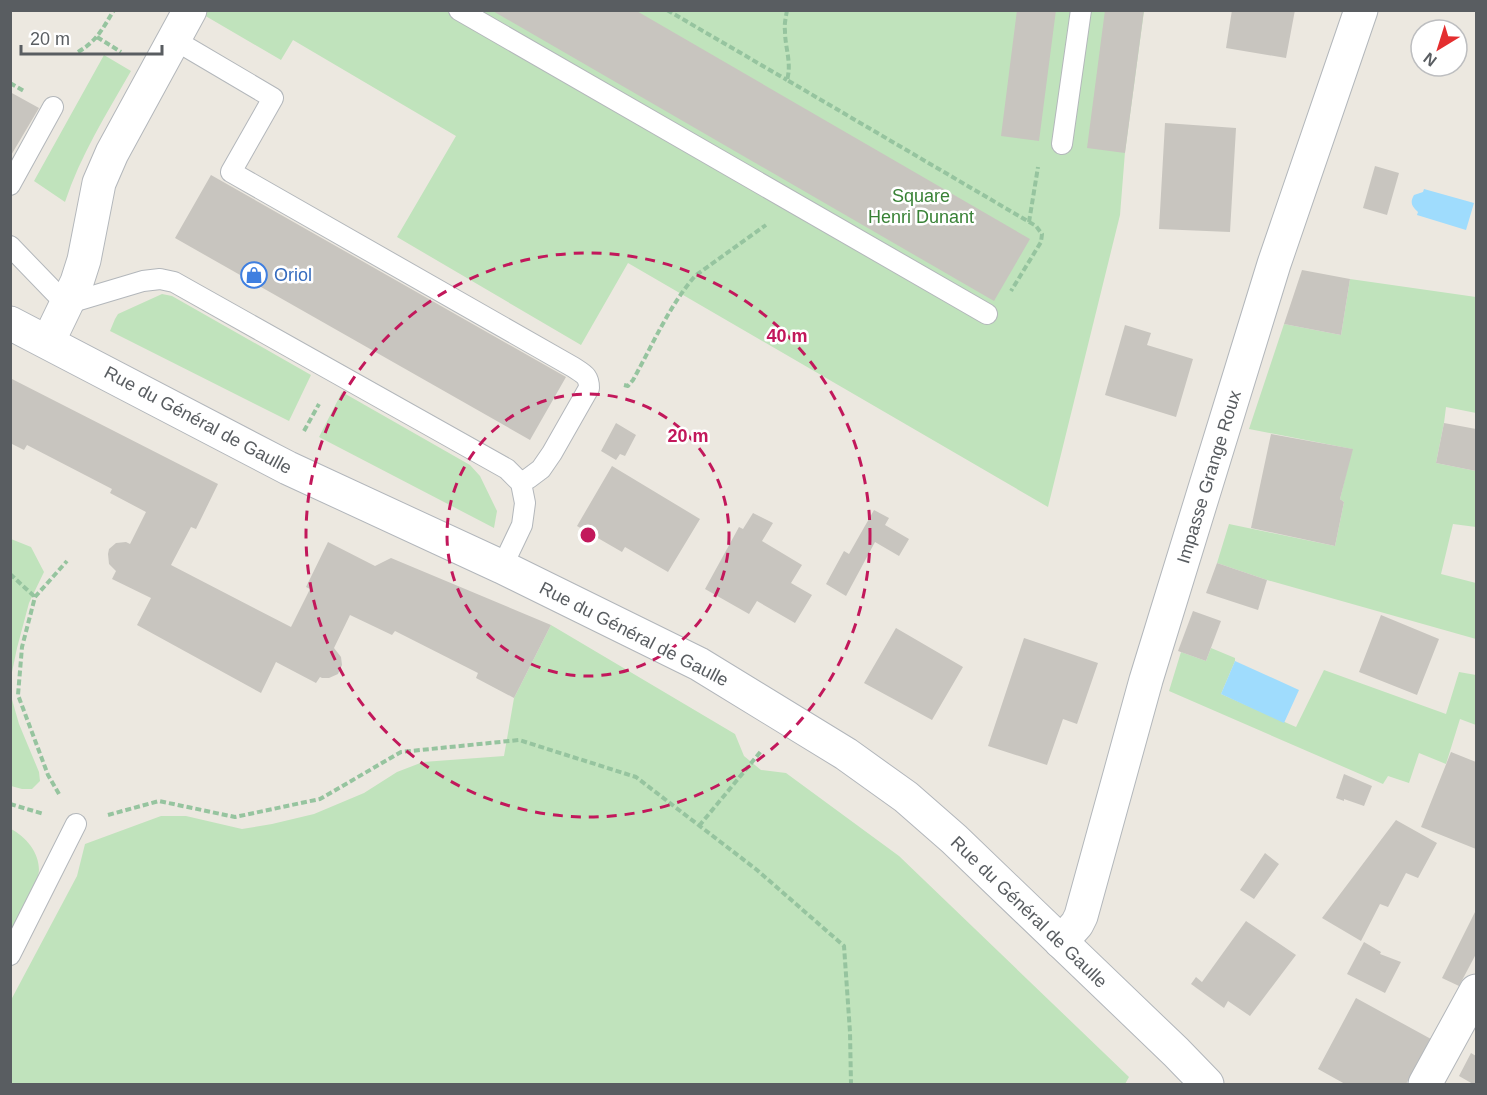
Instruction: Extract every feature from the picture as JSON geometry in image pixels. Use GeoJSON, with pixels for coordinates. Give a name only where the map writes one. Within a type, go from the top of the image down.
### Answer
{"type":"FeatureCollection","features":[{"type":"Feature","properties":{"kind":"street"},"geometry":{"type":"LineString","coordinates":[[48,342],[77,282],[84,260],[99,183],[112,153],[190,10]]}},
{"type":"Feature","properties":{"kind":"street","name":"Impasse Grange Roux"},"geometry":{"type":"LineString","coordinates":[[1060,942],[1077,924],[1081,916],[1146,680],[1274,264],[1361,10]]}},
{"type":"Feature","properties":{"kind":"street","name":"Rue du Général de Gaulle"},"geometry":{"type":"LineString","coordinates":[[10,323],[288,468],[502,567],[699,664],[846,754],[906,797],[954,838],[1207,1084]]}},
{"type":"Feature","properties":{"kind":"street"},"geometry":{"type":"LineString","coordinates":[[1425,1084],[1476,990]]}},
{"type":"Feature","properties":{"kind":"lane"},"geometry":{"type":"LineString","coordinates":[[459,10],[987,314]]}},
{"type":"Feature","properties":{"kind":"lane"},"geometry":{"type":"LineString","coordinates":[[1062,144],[1081,10]]}},
{"type":"Feature","properties":{"kind":"lane"},"geometry":{"type":"LineString","coordinates":[[173,39],[273,98],[231,172],[573,367],[589,380],[589,388],[552,453],[541,469],[521,483]]}},
{"type":"Feature","properties":{"kind":"lane"},"geometry":{"type":"LineString","coordinates":[[10,185],[53,107]]}},
{"type":"Feature","properties":{"kind":"lane"},"geometry":{"type":"LineString","coordinates":[[10,246],[66,304],[143,280],[160,279],[174,282],[507,469],[521,483],[525,503],[522,525],[502,567]]}},
{"type":"Feature","properties":{"kind":"lane"},"geometry":{"type":"LineString","coordinates":[[10,955],[76,824]]}},
{"type":"Feature","properties":{"kind":"path"},"geometry":{"type":"LineString","coordinates":[[78,52],[97,38],[114,10]]}},
{"type":"Feature","properties":{"kind":"path"},"geometry":{"type":"LineString","coordinates":[[667,10],[1036,226],[1042,234],[1041,242],[1003,305],[996,314],[987,314]]}},
{"type":"Feature","properties":{"kind":"path"},"geometry":{"type":"LineString","coordinates":[[787,10],[784,29],[789,63],[787,80]]}},
{"type":"Feature","properties":{"kind":"path"},"geometry":{"type":"LineString","coordinates":[[97,38],[125,54]]}},
{"type":"Feature","properties":{"kind":"path"},"geometry":{"type":"LineString","coordinates":[[1029,222],[1038,166]]}},
{"type":"Feature","properties":{"kind":"path"},"geometry":{"type":"LineString","coordinates":[[589,380],[601,374],[628,386],[690,281],[709,265],[757,233]]}},
{"type":"Feature","properties":{"kind":"path"},"geometry":{"type":"LineString","coordinates":[[67,561],[35,597],[22,647],[18,694],[48,775],[76,824],[159,801],[235,817],[320,799],[401,753],[519,740],[636,777],[757,870],[844,946],[851,1084]]}},
{"type":"Feature","properties":{"kind":"path"},"geometry":{"type":"LineString","coordinates":[[10,574],[35,597]]}},
{"type":"Feature","properties":{"kind":"path"},"geometry":{"type":"LineString","coordinates":[[699,826],[751,763]]}},
{"type":"Feature","properties":{"kind":"green space","name":"Square Henri Dunant"},"geometry":{"type":"Polygon","coordinates":[[[197,11],[1144,11],[1125,152],[1120,215],[1048,507],[628,263],[581,345],[397,237],[456,136],[293,40],[281,60],[197,11]]]}},
{"type":"Feature","properties":{"kind":"green space"},"geometry":{"type":"Polygon","coordinates":[[[104,55],[131,71],[86,151],[65,202],[34,181],[104,55]]]}},
{"type":"Feature","properties":{"kind":"green space"},"geometry":{"type":"Polygon","coordinates":[[[1350,279],[1476,297],[1476,413],[1446,407],[1436,463],[1476,471],[1476,527],[1453,524],[1441,574],[1476,583],[1476,639],[1267,580],[1217,563],[1229,524],[1335,546],[1344,502],[1340,499],[1352,449],[1249,429],[1284,324],[1341,335],[1350,279]]]}},
{"type":"Feature","properties":{"kind":"green space"},"geometry":{"type":"Polygon","coordinates":[[[162,294],[172,296],[311,375],[289,421],[110,331],[118,314],[162,294]]]}},
{"type":"Feature","properties":{"kind":"green space"},"geometry":{"type":"Polygon","coordinates":[[[342,392],[470,465],[480,476],[497,511],[494,528],[319,437],[342,392]]]}},
{"type":"Feature","properties":{"kind":"green space"},"geometry":{"type":"Polygon","coordinates":[[[11,539],[31,547],[44,572],[29,603],[11,677],[11,539]]]}},
{"type":"Feature","properties":{"kind":"green space"},"geometry":{"type":"Polygon","coordinates":[[[551,625],[735,734],[744,756],[761,770],[786,773],[899,856],[1129,1077],[1125,1084],[11,1084],[11,1000],[77,876],[85,844],[161,816],[186,816],[242,829],[272,824],[314,814],[364,793],[397,772],[423,762],[504,756],[514,698],[551,625]]]}},
{"type":"Feature","properties":{"kind":"green space"},"geometry":{"type":"Polygon","coordinates":[[[1211,648],[1235,658],[1221,694],[1296,727],[1324,670],[1446,714],[1459,672],[1476,675],[1476,725],[1460,719],[1446,764],[1419,753],[1409,783],[1388,776],[1383,784],[1169,691],[1181,652],[1206,661],[1211,648]]]}},
{"type":"Feature","properties":{"kind":"green space"},"geometry":{"type":"Polygon","coordinates":[[[11,696],[19,724],[39,772],[40,781],[32,789],[11,786],[11,696]]]}},
{"type":"Feature","properties":{"kind":"green space"},"geometry":{"type":"Polygon","coordinates":[[[11,829],[31,846],[37,857],[39,870],[32,892],[11,930],[11,829]]]}},
{"type":"Feature","properties":{"kind":"water"},"geometry":{"type":"Polygon","coordinates":[[[1424,189],[1474,203],[1466,230],[1417,215],[1418,212],[1412,200],[1414,195],[1423,192],[1424,189]]]}},
{"type":"Feature","properties":{"kind":"water"},"geometry":{"type":"Polygon","coordinates":[[[1235,661],[1299,690],[1284,723],[1221,694],[1235,661]]]}},
{"type":"Feature","properties":{"kind":"building"},"geometry":{"type":"Polygon","coordinates":[[[491,10],[635,10],[1030,239],[994,301],[491,10]]]}},
{"type":"Feature","properties":{"kind":"building"},"geometry":{"type":"Polygon","coordinates":[[[1017,10],[1056,10],[1039,141],[1001,136],[1017,10]]]}},
{"type":"Feature","properties":{"kind":"building"},"geometry":{"type":"Polygon","coordinates":[[[1105,10],[1144,10],[1125,153],[1087,148],[1105,10]]]}},
{"type":"Feature","properties":{"kind":"building"},"geometry":{"type":"Polygon","coordinates":[[[1232,10],[1295,10],[1286,58],[1226,48],[1232,10]]]}},
{"type":"Feature","properties":{"kind":"building"},"geometry":{"type":"Polygon","coordinates":[[[10,92],[39,108],[10,157],[10,92]]]}},
{"type":"Feature","properties":{"kind":"building"},"geometry":{"type":"Polygon","coordinates":[[[1165,123],[1236,128],[1230,232],[1159,229],[1165,123]]]}},
{"type":"Feature","properties":{"kind":"building"},"geometry":{"type":"Polygon","coordinates":[[[1375,166],[1399,173],[1387,215],[1363,208],[1375,166]]]}},
{"type":"Feature","properties":{"kind":"building"},"geometry":{"type":"Polygon","coordinates":[[[211,175],[566,377],[530,440],[175,238],[211,175]]]}},
{"type":"Feature","properties":{"kind":"building"},"geometry":{"type":"Polygon","coordinates":[[[1302,270],[1350,279],[1341,335],[1284,324],[1302,270]]]}},
{"type":"Feature","properties":{"kind":"building"},"geometry":{"type":"Polygon","coordinates":[[[1125,325],[1151,333],[1147,345],[1193,359],[1176,417],[1105,395],[1125,325]]]}},
{"type":"Feature","properties":{"kind":"building"},"geometry":{"type":"Polygon","coordinates":[[[10,378],[218,484],[196,529],[191,527],[171,565],[291,627],[310,589],[306,587],[328,542],[375,566],[391,558],[551,625],[514,698],[476,678],[478,673],[395,631],[392,635],[350,615],[334,648],[341,657],[342,665],[338,674],[329,678],[320,677],[316,683],[276,662],[261,693],[137,625],[151,598],[112,579],[116,571],[109,564],[108,554],[109,549],[116,543],[130,544],[146,512],[110,493],[112,489],[27,445],[24,450],[10,443],[10,378]]]}},
{"type":"Feature","properties":{"kind":"building"},"geometry":{"type":"Polygon","coordinates":[[[616,423],[636,435],[625,456],[620,454],[616,460],[601,451],[616,423]]]}},
{"type":"Feature","properties":{"kind":"building"},"geometry":{"type":"Polygon","coordinates":[[[1444,423],[1476,429],[1476,471],[1436,463],[1444,423]]]}},
{"type":"Feature","properties":{"kind":"building"},"geometry":{"type":"Polygon","coordinates":[[[1271,434],[1353,449],[1340,499],[1344,502],[1335,546],[1251,528],[1271,434]]]}},
{"type":"Feature","properties":{"kind":"building"},"geometry":{"type":"Polygon","coordinates":[[[612,466],[700,519],[668,572],[625,547],[622,552],[577,526],[612,466]]]}},
{"type":"Feature","properties":{"kind":"building"},"geometry":{"type":"Polygon","coordinates":[[[874,510],[889,518],[885,525],[909,539],[899,556],[875,542],[846,596],[826,584],[844,551],[849,554],[874,510]]]}},
{"type":"Feature","properties":{"kind":"building"},"geometry":{"type":"Polygon","coordinates":[[[753,513],[773,523],[762,541],[802,565],[791,583],[812,595],[795,623],[757,601],[749,614],[705,589],[739,527],[743,529],[753,513]]]}},
{"type":"Feature","properties":{"kind":"building"},"geometry":{"type":"Polygon","coordinates":[[[1217,563],[1267,580],[1258,610],[1206,593],[1217,563]]]}},
{"type":"Feature","properties":{"kind":"building"},"geometry":{"type":"Polygon","coordinates":[[[1193,611],[1221,621],[1206,661],[1178,651],[1193,611]]]}},
{"type":"Feature","properties":{"kind":"building"},"geometry":{"type":"Polygon","coordinates":[[[1381,615],[1439,639],[1417,695],[1359,672],[1381,615]]]}},
{"type":"Feature","properties":{"kind":"building"},"geometry":{"type":"Polygon","coordinates":[[[896,628],[963,667],[932,720],[864,683],[896,628]]]}},
{"type":"Feature","properties":{"kind":"building"},"geometry":{"type":"Polygon","coordinates":[[[1024,638],[1098,663],[1077,724],[1063,719],[1047,765],[988,746],[1024,638]]]}},
{"type":"Feature","properties":{"kind":"building"},"geometry":{"type":"Polygon","coordinates":[[[1451,752],[1476,762],[1476,849],[1421,827],[1451,752]]]}},
{"type":"Feature","properties":{"kind":"building"},"geometry":{"type":"Polygon","coordinates":[[[1344,774],[1372,786],[1364,806],[1336,798],[1344,774]]]}},
{"type":"Feature","properties":{"kind":"building"},"geometry":{"type":"Polygon","coordinates":[[[1396,820],[1437,843],[1418,878],[1406,873],[1388,907],[1380,904],[1361,941],[1322,918],[1396,820]]]}},
{"type":"Feature","properties":{"kind":"building"},"geometry":{"type":"Polygon","coordinates":[[[1265,853],[1279,864],[1254,899],[1240,890],[1265,853]]]}},
{"type":"Feature","properties":{"kind":"building"},"geometry":{"type":"Polygon","coordinates":[[[1476,910],[1476,954],[1459,986],[1442,978],[1476,910]]]}},
{"type":"Feature","properties":{"kind":"building"},"geometry":{"type":"Polygon","coordinates":[[[1246,921],[1296,955],[1250,1016],[1228,1001],[1224,1008],[1191,984],[1196,977],[1202,982],[1246,921]]]}},
{"type":"Feature","properties":{"kind":"building"},"geometry":{"type":"Polygon","coordinates":[[[1364,942],[1381,952],[1380,954],[1401,962],[1385,993],[1347,974],[1364,942]]]}},
{"type":"Feature","properties":{"kind":"building"},"geometry":{"type":"Polygon","coordinates":[[[1356,998],[1431,1039],[1406,1084],[1345,1084],[1318,1069],[1356,998]]]}},
{"type":"Feature","properties":{"kind":"building"},"geometry":{"type":"Polygon","coordinates":[[[1471,1053],[1476,1056],[1476,1084],[1459,1076],[1471,1053]]]}},
{"type":"Feature","properties":{"kind":"place","name":"Oriol"},"geometry":{"type":"Point","coordinates":[254,275]}}]}
